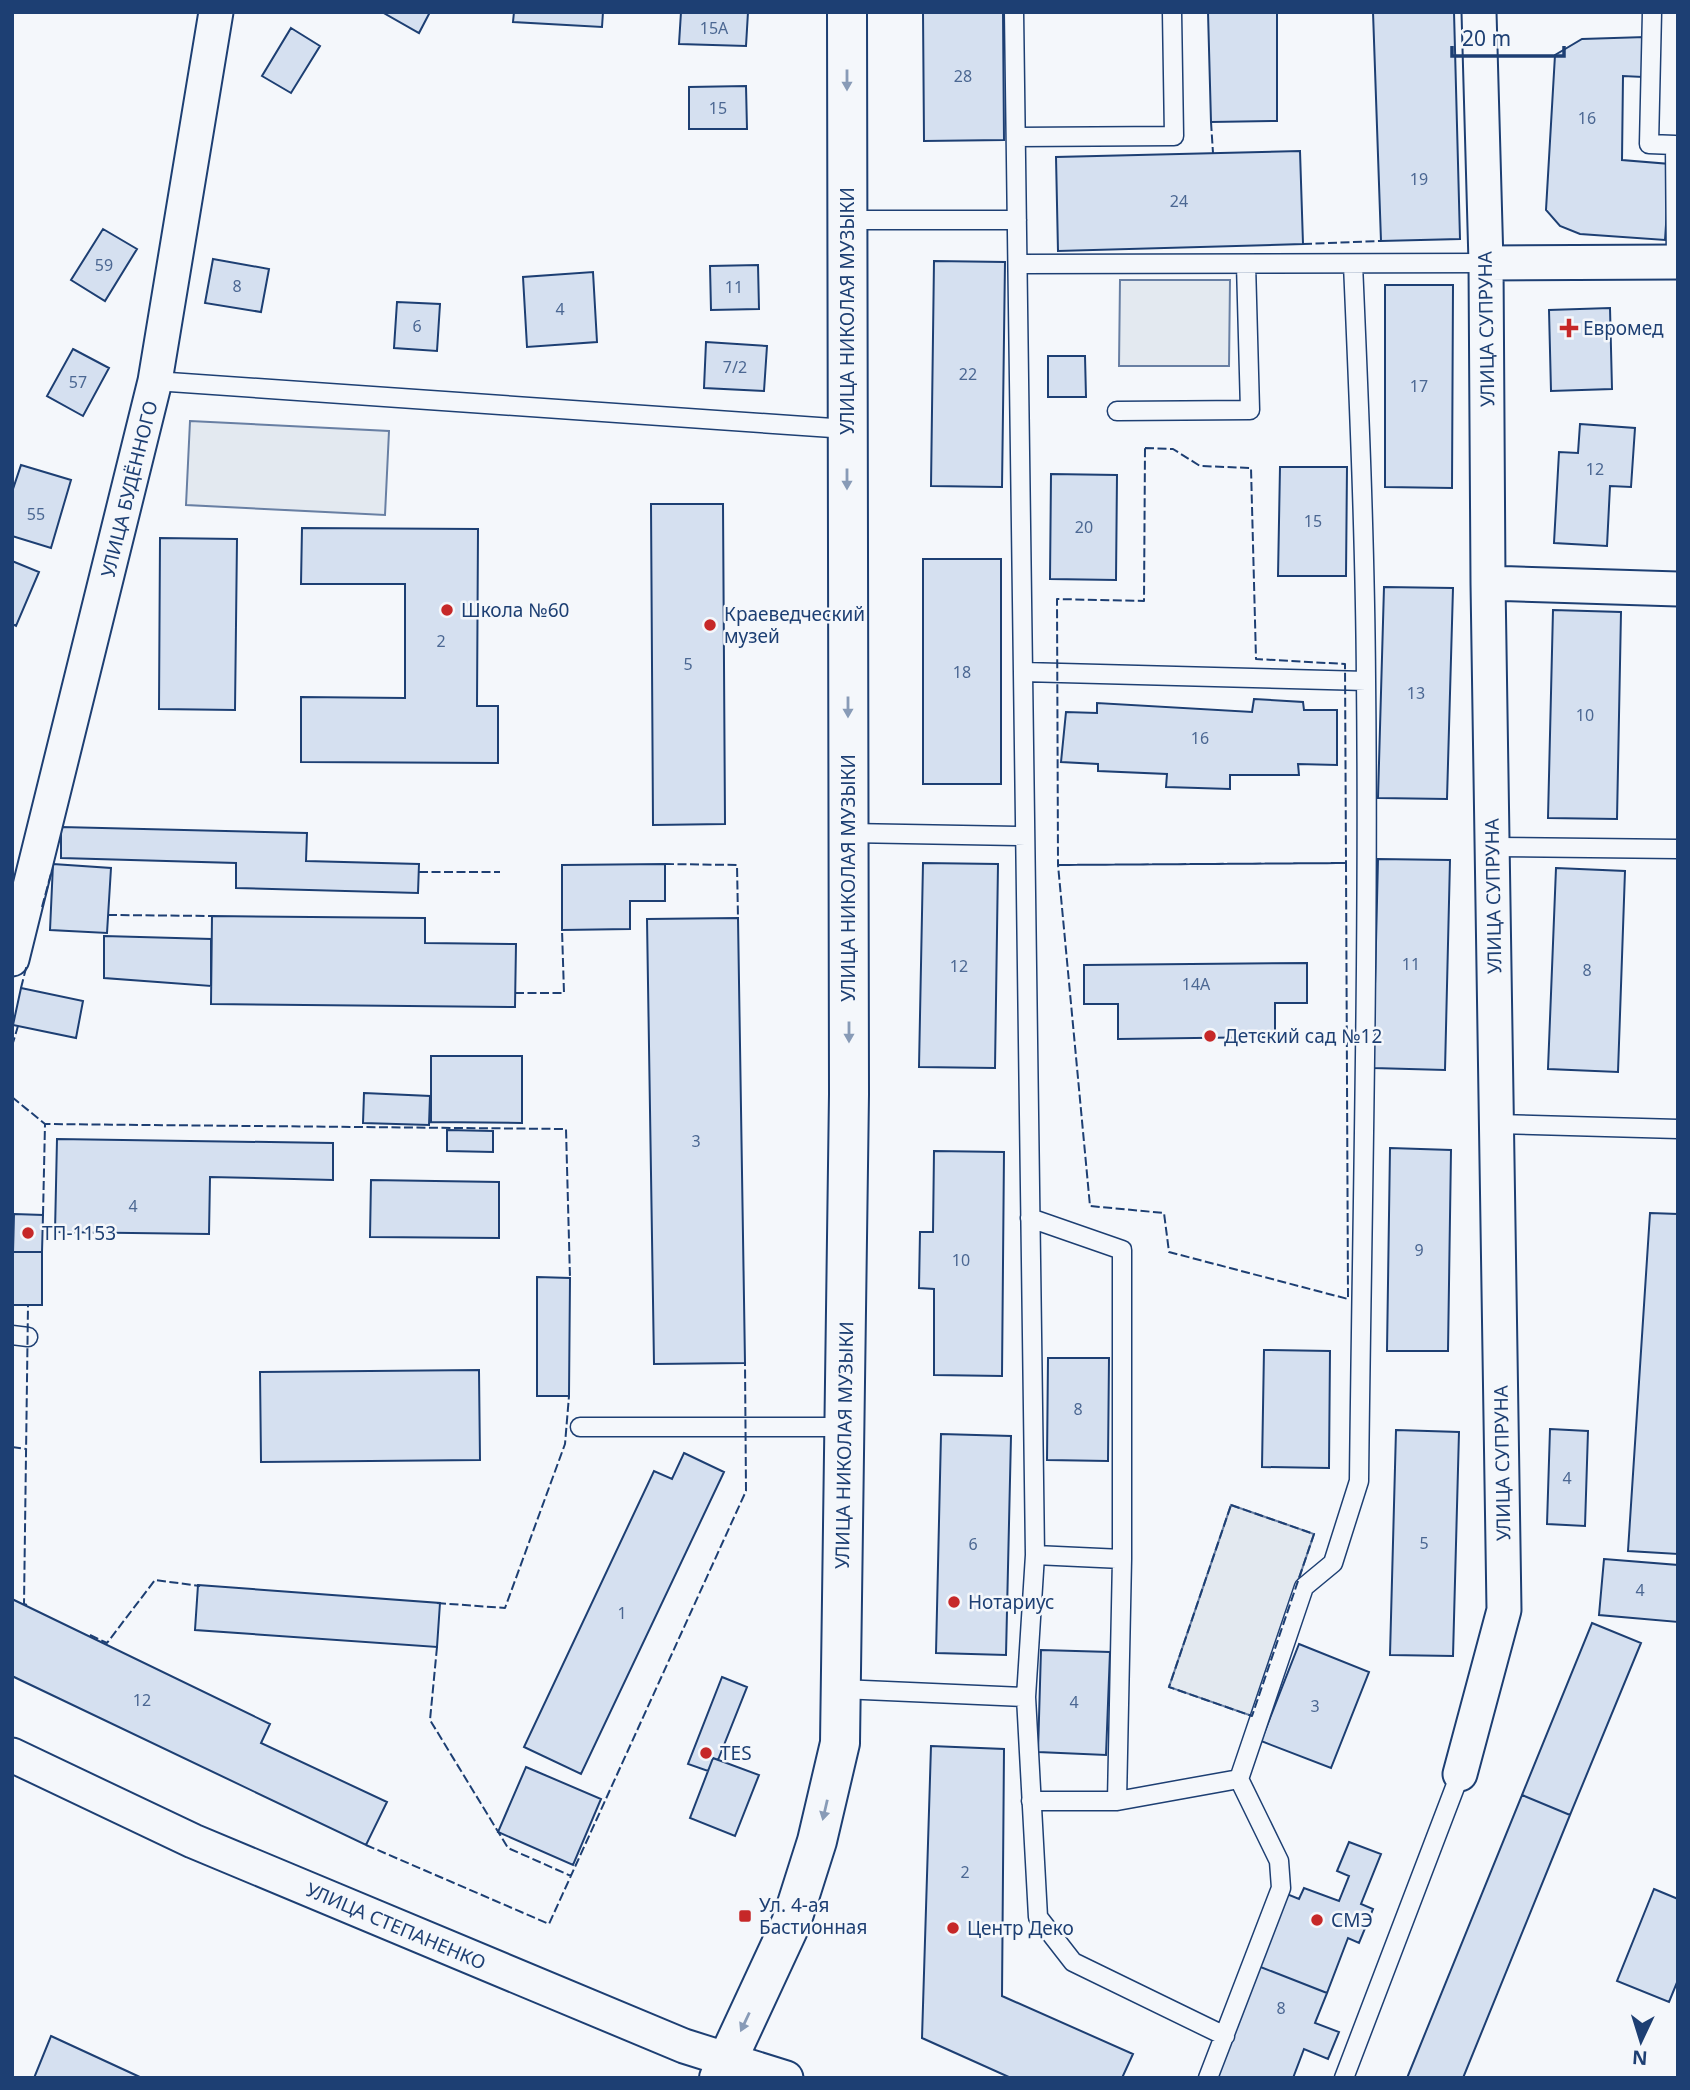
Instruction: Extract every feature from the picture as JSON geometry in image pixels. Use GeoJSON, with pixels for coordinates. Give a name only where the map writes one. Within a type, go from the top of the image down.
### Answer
{"type":"FeatureCollection","features":[{"type":"Feature","properties":{"kind":"main road","name":"УЛИЦА НИКОЛАЯ МУЗЫКИ"},"geometry":{"type":"LineString","coordinates":[[723,2069],[790,1923],[817,1841],[840,1743],[849,1094],[847,12]]}},
{"type":"Feature","properties":{"kind":"street","name":"УЛИЦА БУДЁННОГО"},"geometry":{"type":"LineString","coordinates":[[12,959],[155,381],[216,12]]}},
{"type":"Feature","properties":{"kind":"street","name":"УЛИЦА СУПРУНА"},"geometry":{"type":"LineString","coordinates":[[1460,1774],[1504,1610],[1488,583],[1486,262],[1479,12]]}},
{"type":"Feature","properties":{"kind":"street"},"geometry":{"type":"LineString","coordinates":[[1486,262],[1677,261]]}},
{"type":"Feature","properties":{"kind":"street"},"geometry":{"type":"LineString","coordinates":[[1488,583],[1678,589]]}},
{"type":"Feature","properties":{"kind":"street","name":"УЛИЦА СТЕПАНЕНКО"},"geometry":{"type":"LineString","coordinates":[[12,1755],[194,1841],[684,2046],[723,2069],[786,2078]]}},
{"type":"Feature","properties":{"kind":"lane"},"geometry":{"type":"LineString","coordinates":[[1014,12],[1035,1555],[1026,1697],[1038,1917],[1073,1962],[1226,2036]]}},
{"type":"Feature","properties":{"kind":"lane"},"geometry":{"type":"LineString","coordinates":[[1016,137],[1174,136],[1172,12]]}},
{"type":"Feature","properties":{"kind":"lane"},"geometry":{"type":"LineString","coordinates":[[1652,12],[1649,144],[1675,145],[1677,261]]}},
{"type":"Feature","properties":{"kind":"lane"},"geometry":{"type":"LineString","coordinates":[[847,220],[1017,220]]}},
{"type":"Feature","properties":{"kind":"lane"},"geometry":{"type":"LineString","coordinates":[[1018,264],[1486,262]]}},
{"type":"Feature","properties":{"kind":"lane"},"geometry":{"type":"LineString","coordinates":[[1117,411],[1250,410],[1246,264]]}},
{"type":"Feature","properties":{"kind":"lane"},"geometry":{"type":"LineString","coordinates":[[1208,2078],[1281,1888],[1279,1861],[1239,1779],[1304,1587],[1333,1563],[1359,1481],[1367,826],[1364,534],[1353,264]]}},
{"type":"Feature","properties":{"kind":"lane"},"geometry":{"type":"LineString","coordinates":[[155,381],[847,429]]}},
{"type":"Feature","properties":{"kind":"lane"},"geometry":{"type":"LineString","coordinates":[[1023,672],[1366,681]]}},
{"type":"Feature","properties":{"kind":"lane"},"geometry":{"type":"LineString","coordinates":[[849,833],[1025,836]]}},
{"type":"Feature","properties":{"kind":"lane"},"geometry":{"type":"LineString","coordinates":[[1492,847],[1678,849]]}},
{"type":"Feature","properties":{"kind":"lane"},"geometry":{"type":"LineString","coordinates":[[1497,1124],[1678,1129]]}},
{"type":"Feature","properties":{"kind":"lane"},"geometry":{"type":"LineString","coordinates":[[1030,1218],[1122,1250],[1122,1559],[1117,1801]]}},
{"type":"Feature","properties":{"kind":"lane"},"geometry":{"type":"LineString","coordinates":[[580,1427],[843,1427]]}},
{"type":"Feature","properties":{"kind":"lane"},"geometry":{"type":"LineString","coordinates":[[1035,1555],[1122,1559]]}},
{"type":"Feature","properties":{"kind":"lane"},"geometry":{"type":"LineString","coordinates":[[841,1689],[1026,1697]]}},
{"type":"Feature","properties":{"kind":"lane"},"geometry":{"type":"LineString","coordinates":[[1344,2078],[1460,1774]]}},
{"type":"Feature","properties":{"kind":"lane"},"geometry":{"type":"LineString","coordinates":[[1031,1801],[1117,1801],[1239,1779]]}},
{"type":"Feature","properties":{"kind":"shaded area"},"geometry":{"type":"Polygon","coordinates":[[[1120,280],[1230,280],[1229,366],[1119,366],[1120,280]]]}},
{"type":"Feature","properties":{"kind":"shaded area"},"geometry":{"type":"Polygon","coordinates":[[[190,421],[389,431],[385,515],[186,505],[190,421]]]}},
{"type":"Feature","properties":{"kind":"shaded area"},"geometry":{"type":"Polygon","coordinates":[[[1231,1505],[1314,1534],[1252,1716],[1169,1687],[1231,1505]]]}},
{"type":"Feature","properties":{"kind":"building"},"geometry":{"type":"Polygon","coordinates":[[[382,12],[430,12],[419,33],[382,12]]]}},
{"type":"Feature","properties":{"kind":"building"},"geometry":{"type":"Polygon","coordinates":[[[514,12],[603,12],[602,27],[513,22],[514,12]]]}},
{"type":"Feature","properties":{"kind":"building"},"geometry":{"type":"Polygon","coordinates":[[[681,12],[748,12],[746,46],[679,44],[681,12]]]}},
{"type":"Feature","properties":{"kind":"building"},"geometry":{"type":"Polygon","coordinates":[[[923,12],[1003,12],[1004,140],[924,141],[923,12]]]}},
{"type":"Feature","properties":{"kind":"building"},"geometry":{"type":"Polygon","coordinates":[[[1208,12],[1277,12],[1277,121],[1211,122],[1208,12]]]}},
{"type":"Feature","properties":{"kind":"building"},"geometry":{"type":"Polygon","coordinates":[[[1373,12],[1454,12],[1460,239],[1381,241],[1373,12]]]}},
{"type":"Feature","properties":{"kind":"building"},"geometry":{"type":"Polygon","coordinates":[[[291,28],[320,46],[291,93],[262,76],[291,28]]]}},
{"type":"Feature","properties":{"kind":"building"},"geometry":{"type":"Polygon","coordinates":[[[1645,37],[1643,77],[1623,76],[1622,160],[1670,164],[1665,240],[1580,234],[1560,226],[1546,210],[1555,55],[1582,39],[1645,37]]]}},
{"type":"Feature","properties":{"kind":"building"},"geometry":{"type":"Polygon","coordinates":[[[746,86],[747,129],[689,129],[689,87],[746,86]]]}},
{"type":"Feature","properties":{"kind":"building"},"geometry":{"type":"Polygon","coordinates":[[[1300,151],[1303,244],[1058,251],[1056,157],[1300,151]]]}},
{"type":"Feature","properties":{"kind":"building"},"geometry":{"type":"Polygon","coordinates":[[[103,229],[137,249],[105,301],[71,280],[103,229]]]}},
{"type":"Feature","properties":{"kind":"building"},"geometry":{"type":"Polygon","coordinates":[[[213,259],[269,269],[261,312],[205,303],[213,259]]]}},
{"type":"Feature","properties":{"kind":"building"},"geometry":{"type":"Polygon","coordinates":[[[934,261],[1005,262],[1002,487],[931,486],[934,261]]]}},
{"type":"Feature","properties":{"kind":"building"},"geometry":{"type":"Polygon","coordinates":[[[758,265],[759,309],[711,310],[710,266],[758,265]]]}},
{"type":"Feature","properties":{"kind":"building"},"geometry":{"type":"Polygon","coordinates":[[[593,272],[597,342],[527,347],[523,277],[593,272]]]}},
{"type":"Feature","properties":{"kind":"building"},"geometry":{"type":"Polygon","coordinates":[[[1385,285],[1453,285],[1452,488],[1385,487],[1385,285]]]}},
{"type":"Feature","properties":{"kind":"building"},"geometry":{"type":"Polygon","coordinates":[[[397,302],[440,304],[437,351],[394,348],[397,302]]]}},
{"type":"Feature","properties":{"kind":"building"},"geometry":{"type":"Polygon","coordinates":[[[1610,308],[1612,389],[1551,391],[1549,310],[1610,308]]]}},
{"type":"Feature","properties":{"kind":"building"},"geometry":{"type":"Polygon","coordinates":[[[706,342],[767,346],[764,391],[704,388],[706,342]]]}},
{"type":"Feature","properties":{"kind":"building"},"geometry":{"type":"Polygon","coordinates":[[[73,349],[109,368],[83,416],[47,396],[73,349]]]}},
{"type":"Feature","properties":{"kind":"building"},"geometry":{"type":"Polygon","coordinates":[[[1048,356],[1085,356],[1086,397],[1048,397],[1048,356]]]}},
{"type":"Feature","properties":{"kind":"building"},"geometry":{"type":"Polygon","coordinates":[[[1580,424],[1635,428],[1631,487],[1610,486],[1607,546],[1554,543],[1559,452],[1578,453],[1580,424]]]}},
{"type":"Feature","properties":{"kind":"building"},"geometry":{"type":"Polygon","coordinates":[[[21,465],[71,480],[51,548],[12,536],[12,492],[21,465]]]}},
{"type":"Feature","properties":{"kind":"building"},"geometry":{"type":"Polygon","coordinates":[[[1280,467],[1347,467],[1346,576],[1278,576],[1280,467]]]}},
{"type":"Feature","properties":{"kind":"building"},"geometry":{"type":"Polygon","coordinates":[[[1051,474],[1117,475],[1116,580],[1050,579],[1051,474]]]}},
{"type":"Feature","properties":{"kind":"building"},"geometry":{"type":"Polygon","coordinates":[[[651,504],[723,504],[725,824],[653,825],[651,504]]]}},
{"type":"Feature","properties":{"kind":"building"},"geometry":{"type":"Polygon","coordinates":[[[302,528],[478,529],[477,706],[498,706],[498,763],[301,762],[301,697],[405,698],[405,584],[301,584],[302,528]]]}},
{"type":"Feature","properties":{"kind":"building"},"geometry":{"type":"Polygon","coordinates":[[[160,538],[237,539],[235,710],[159,709],[160,538]]]}},
{"type":"Feature","properties":{"kind":"building"},"geometry":{"type":"Polygon","coordinates":[[[923,559],[1001,559],[1001,784],[923,784],[923,559]]]}},
{"type":"Feature","properties":{"kind":"building"},"geometry":{"type":"Polygon","coordinates":[[[12,561],[39,572],[16,626],[12,624],[12,561]]]}},
{"type":"Feature","properties":{"kind":"building"},"geometry":{"type":"Polygon","coordinates":[[[1384,587],[1453,588],[1447,799],[1378,798],[1384,587]]]}},
{"type":"Feature","properties":{"kind":"building"},"geometry":{"type":"Polygon","coordinates":[[[1553,610],[1621,612],[1617,819],[1548,818],[1553,610]]]}},
{"type":"Feature","properties":{"kind":"building"},"geometry":{"type":"Polygon","coordinates":[[[1254,699],[1303,702],[1304,710],[1337,710],[1337,765],[1298,764],[1299,775],[1230,775],[1230,789],[1166,787],[1167,774],[1098,771],[1098,764],[1061,762],[1066,712],[1097,713],[1097,703],[1252,712],[1254,699]]]}},
{"type":"Feature","properties":{"kind":"building"},"geometry":{"type":"Polygon","coordinates":[[[61,827],[307,833],[306,861],[419,864],[418,893],[236,888],[236,863],[61,858],[61,827]]]}},
{"type":"Feature","properties":{"kind":"building"},"geometry":{"type":"Polygon","coordinates":[[[1378,859],[1450,860],[1445,1070],[1373,1068],[1378,859]]]}},
{"type":"Feature","properties":{"kind":"building"},"geometry":{"type":"Polygon","coordinates":[[[923,863],[998,864],[995,1068],[919,1067],[923,863]]]}},
{"type":"Feature","properties":{"kind":"building"},"geometry":{"type":"Polygon","coordinates":[[[53,864],[111,868],[107,933],[50,930],[53,864]]]}},
{"type":"Feature","properties":{"kind":"building"},"geometry":{"type":"Polygon","coordinates":[[[665,864],[665,901],[630,901],[630,929],[562,930],[562,865],[665,864]]]}},
{"type":"Feature","properties":{"kind":"building"},"geometry":{"type":"Polygon","coordinates":[[[1556,868],[1625,871],[1618,1072],[1548,1069],[1556,868]]]}},
{"type":"Feature","properties":{"kind":"building"},"geometry":{"type":"Polygon","coordinates":[[[212,916],[425,918],[425,943],[516,944],[515,1007],[211,1004],[212,916]]]}},
{"type":"Feature","properties":{"kind":"building"},"geometry":{"type":"Polygon","coordinates":[[[738,918],[745,1363],[654,1364],[647,919],[738,918]]]}},
{"type":"Feature","properties":{"kind":"building"},"geometry":{"type":"Polygon","coordinates":[[[104,936],[211,939],[211,986],[104,978],[104,936]]]}},
{"type":"Feature","properties":{"kind":"building"},"geometry":{"type":"Polygon","coordinates":[[[1307,963],[1307,1003],[1275,1003],[1275,1037],[1118,1039],[1118,1004],[1084,1004],[1084,965],[1307,963]]]}},
{"type":"Feature","properties":{"kind":"building"},"geometry":{"type":"Polygon","coordinates":[[[21,988],[83,1001],[76,1038],[13,1025],[21,988]]]}},
{"type":"Feature","properties":{"kind":"building"},"geometry":{"type":"Polygon","coordinates":[[[431,1056],[522,1056],[522,1123],[431,1122],[431,1056]]]}},
{"type":"Feature","properties":{"kind":"building"},"geometry":{"type":"Polygon","coordinates":[[[364,1093],[430,1096],[429,1125],[363,1123],[364,1093]]]}},
{"type":"Feature","properties":{"kind":"building"},"geometry":{"type":"Polygon","coordinates":[[[447,1130],[493,1131],[493,1152],[447,1151],[447,1130]]]}},
{"type":"Feature","properties":{"kind":"building"},"geometry":{"type":"Polygon","coordinates":[[[57,1139],[333,1143],[333,1180],[210,1177],[209,1234],[55,1232],[57,1139]]]}},
{"type":"Feature","properties":{"kind":"building"},"geometry":{"type":"Polygon","coordinates":[[[1390,1148],[1451,1150],[1448,1351],[1387,1351],[1390,1148]]]}},
{"type":"Feature","properties":{"kind":"building"},"geometry":{"type":"Polygon","coordinates":[[[934,1151],[1004,1152],[1002,1376],[934,1375],[934,1289],[919,1288],[920,1232],[933,1232],[934,1151]]]}},
{"type":"Feature","properties":{"kind":"building"},"geometry":{"type":"Polygon","coordinates":[[[371,1180],[499,1182],[499,1238],[370,1237],[371,1180]]]}},
{"type":"Feature","properties":{"kind":"building"},"geometry":{"type":"Polygon","coordinates":[[[1650,1213],[1678,1214],[1678,1554],[1628,1551],[1650,1213]]]}},
{"type":"Feature","properties":{"kind":"building","name":"ТП-1153"},"geometry":{"type":"Polygon","coordinates":[[[14,1214],[43,1215],[42,1252],[13,1252],[14,1214]]]}},
{"type":"Feature","properties":{"kind":"building"},"geometry":{"type":"Polygon","coordinates":[[[13,1252],[42,1252],[42,1305],[13,1305],[13,1252]]]}},
{"type":"Feature","properties":{"kind":"building"},"geometry":{"type":"Polygon","coordinates":[[[537,1277],[570,1278],[569,1396],[537,1396],[537,1277]]]}},
{"type":"Feature","properties":{"kind":"building"},"geometry":{"type":"Polygon","coordinates":[[[1264,1350],[1330,1351],[1329,1468],[1262,1467],[1264,1350]]]}},
{"type":"Feature","properties":{"kind":"building"},"geometry":{"type":"Polygon","coordinates":[[[1048,1358],[1109,1358],[1108,1461],[1047,1460],[1048,1358]]]}},
{"type":"Feature","properties":{"kind":"building"},"geometry":{"type":"Polygon","coordinates":[[[479,1370],[480,1460],[261,1462],[260,1372],[479,1370]]]}},
{"type":"Feature","properties":{"kind":"building"},"geometry":{"type":"Polygon","coordinates":[[[1550,1429],[1588,1431],[1585,1526],[1547,1524],[1550,1429]]]}},
{"type":"Feature","properties":{"kind":"building"},"geometry":{"type":"Polygon","coordinates":[[[1396,1430],[1459,1432],[1453,1656],[1390,1655],[1396,1430]]]}},
{"type":"Feature","properties":{"kind":"building"},"geometry":{"type":"Polygon","coordinates":[[[941,1434],[1011,1436],[1006,1655],[936,1653],[941,1434]]]}},
{"type":"Feature","properties":{"kind":"building"},"geometry":{"type":"Polygon","coordinates":[[[684,1453],[724,1472],[581,1774],[524,1747],[654,1471],[672,1479],[684,1453]]]}},
{"type":"Feature","properties":{"kind":"building"},"geometry":{"type":"Polygon","coordinates":[[[1604,1559],[1678,1565],[1678,1622],[1599,1615],[1604,1559]]]}},
{"type":"Feature","properties":{"kind":"building"},"geometry":{"type":"Polygon","coordinates":[[[198,1585],[440,1603],[437,1647],[195,1630],[198,1585]]]}},
{"type":"Feature","properties":{"kind":"building"},"geometry":{"type":"Polygon","coordinates":[[[12,1599],[270,1724],[261,1743],[387,1802],[366,1845],[12,1676],[12,1599]]]}},
{"type":"Feature","properties":{"kind":"building"},"geometry":{"type":"Polygon","coordinates":[[[1592,1623],[1641,1643],[1570,1815],[1522,1795],[1592,1623]]]}},
{"type":"Feature","properties":{"kind":"building"},"geometry":{"type":"Polygon","coordinates":[[[1299,1644],[1369,1672],[1331,1768],[1261,1741],[1299,1644]]]}},
{"type":"Feature","properties":{"kind":"building"},"geometry":{"type":"Polygon","coordinates":[[[1041,1650],[1110,1652],[1106,1755],[1038,1752],[1041,1650]]]}},
{"type":"Feature","properties":{"kind":"building"},"geometry":{"type":"Polygon","coordinates":[[[722,1677],[747,1687],[718,1760],[713,1758],[708,1771],[688,1764],[722,1677]]]}},
{"type":"Feature","properties":{"kind":"building"},"geometry":{"type":"Polygon","coordinates":[[[931,1746],[1004,1749],[1002,1996],[1133,2054],[1122,2078],[1011,2078],[922,2038],[931,1746]]]}},
{"type":"Feature","properties":{"kind":"building"},"geometry":{"type":"Polygon","coordinates":[[[713,1758],[759,1775],[735,1836],[690,1818],[713,1758]]]}},
{"type":"Feature","properties":{"kind":"building"},"geometry":{"type":"Polygon","coordinates":[[[526,1767],[601,1799],[573,1865],[498,1832],[526,1767]]]}},
{"type":"Feature","properties":{"kind":"building"},"geometry":{"type":"Polygon","coordinates":[[[1522,1795],[1570,1815],[1463,2078],[1407,2078],[1522,1795]]]}},
{"type":"Feature","properties":{"kind":"building"},"geometry":{"type":"Polygon","coordinates":[[[1349,1842],[1381,1854],[1361,1904],[1373,1909],[1359,1943],[1348,1938],[1327,1993],[1258,1966],[1287,1894],[1299,1899],[1304,1888],[1339,1901],[1349,1876],[1337,1871],[1349,1842]]]}},
{"type":"Feature","properties":{"kind":"building"},"geometry":{"type":"Polygon","coordinates":[[[1654,1889],[1678,1899],[1678,1980],[1669,2002],[1617,1981],[1654,1889]]]}},
{"type":"Feature","properties":{"kind":"building"},"geometry":{"type":"Polygon","coordinates":[[[1258,1966],[1327,1993],[1315,2023],[1339,2032],[1328,2059],[1304,2049],[1293,2078],[1215,2078],[1258,1966]]]}},
{"type":"Feature","properties":{"kind":"building"},"geometry":{"type":"Polygon","coordinates":[[[51,2036],[142,2078],[34,2078],[51,2036]]]}},
{"type":"Feature","properties":{"kind":"fence"},"geometry":{"type":"LineString","coordinates":[[1211,122],[1213,153]]}},
{"type":"Feature","properties":{"kind":"fence"},"geometry":{"type":"LineString","coordinates":[[1303,244],[1381,241]]}},
{"type":"Feature","properties":{"kind":"fence"},"geometry":{"type":"LineString","coordinates":[[1145,448],[1173,449],[1200,466],[1251,468],[1256,659],[1345,664],[1346,863],[1058,865],[1057,599],[1144,601],[1145,448]]}},
{"type":"Feature","properties":{"kind":"fence"},"geometry":{"type":"LineString","coordinates":[[1346,863],[1348,1299],[1169,1252],[1164,1213],[1090,1206],[1058,865],[1346,863]]}},
{"type":"Feature","properties":{"kind":"fence"},"geometry":{"type":"LineString","coordinates":[[665,864],[737,865],[738,918]]}},
{"type":"Feature","properties":{"kind":"fence"},"geometry":{"type":"LineString","coordinates":[[42,907],[52,870]]}},
{"type":"Feature","properties":{"kind":"fence"},"geometry":{"type":"LineString","coordinates":[[419,872],[500,872]]}},
{"type":"Feature","properties":{"kind":"fence"},"geometry":{"type":"LineString","coordinates":[[108,915],[212,916]]}},
{"type":"Feature","properties":{"kind":"fence"},"geometry":{"type":"LineString","coordinates":[[515,993],[564,993],[562,930]]}},
{"type":"Feature","properties":{"kind":"fence"},"geometry":{"type":"LineString","coordinates":[[21,988],[27,964]]}},
{"type":"Feature","properties":{"kind":"fence"},"geometry":{"type":"LineString","coordinates":[[12,1046],[18,1026]]}},
{"type":"Feature","properties":{"kind":"fence"},"geometry":{"type":"LineString","coordinates":[[12,1097],[45,1124]]}},
{"type":"Feature","properties":{"kind":"fence"},"geometry":{"type":"LineString","coordinates":[[43,1215],[45,1124],[566,1129],[570,1278]]}},
{"type":"Feature","properties":{"kind":"fence"},"geometry":{"type":"LineString","coordinates":[[27,1605],[24,1604],[28,1305]]}},
{"type":"Feature","properties":{"kind":"fence"},"geometry":{"type":"LineString","coordinates":[[366,1845],[549,1924],[746,1491],[745,1363]]}},
{"type":"Feature","properties":{"kind":"fence"},"geometry":{"type":"LineString","coordinates":[[437,1603],[505,1608],[565,1444],[569,1396]]}},
{"type":"Feature","properties":{"kind":"fence"},"geometry":{"type":"LineString","coordinates":[[12,1447],[26,1449]]}},
{"type":"Feature","properties":{"kind":"fence"},"geometry":{"type":"LineString","coordinates":[[1231,1505],[1314,1534],[1252,1716],[1169,1687],[1231,1505]]}},
{"type":"Feature","properties":{"kind":"fence"},"geometry":{"type":"LineString","coordinates":[[90,1635],[107,1643],[155,1580],[200,1586]]}},
{"type":"Feature","properties":{"kind":"fence"},"geometry":{"type":"LineString","coordinates":[[437,1647],[430,1720],[508,1848],[571,1876]]}},
{"type":"Feature","properties":{"kind":"place","name":"Евромед"},"geometry":{"type":"Point","coordinates":[1569,328]}},
{"type":"Feature","properties":{"kind":"place","name":"Школа №60"},"geometry":{"type":"Point","coordinates":[447,610]}},
{"type":"Feature","properties":{"kind":"place","name":"Краеведческий музей"},"geometry":{"type":"Point","coordinates":[710,625]}},
{"type":"Feature","properties":{"kind":"place","name":"Детский сад №12"},"geometry":{"type":"Point","coordinates":[1210,1036]}},
{"type":"Feature","properties":{"kind":"place","name":"ТП-1153"},"geometry":{"type":"Point","coordinates":[28,1233]}},
{"type":"Feature","properties":{"kind":"place","name":"Нотариус"},"geometry":{"type":"Point","coordinates":[954,1602]}},
{"type":"Feature","properties":{"kind":"place","name":"TES"},"geometry":{"type":"Point","coordinates":[706,1753]}},
{"type":"Feature","properties":{"kind":"place","name":"Ул. 4-ая Бастионная"},"geometry":{"type":"Point","coordinates":[745,1916]}},
{"type":"Feature","properties":{"kind":"place","name":"СМЭ"},"geometry":{"type":"Point","coordinates":[1317,1920]}},
{"type":"Feature","properties":{"kind":"place","name":"Центр Деко"},"geometry":{"type":"Point","coordinates":[953,1928]}}]}
